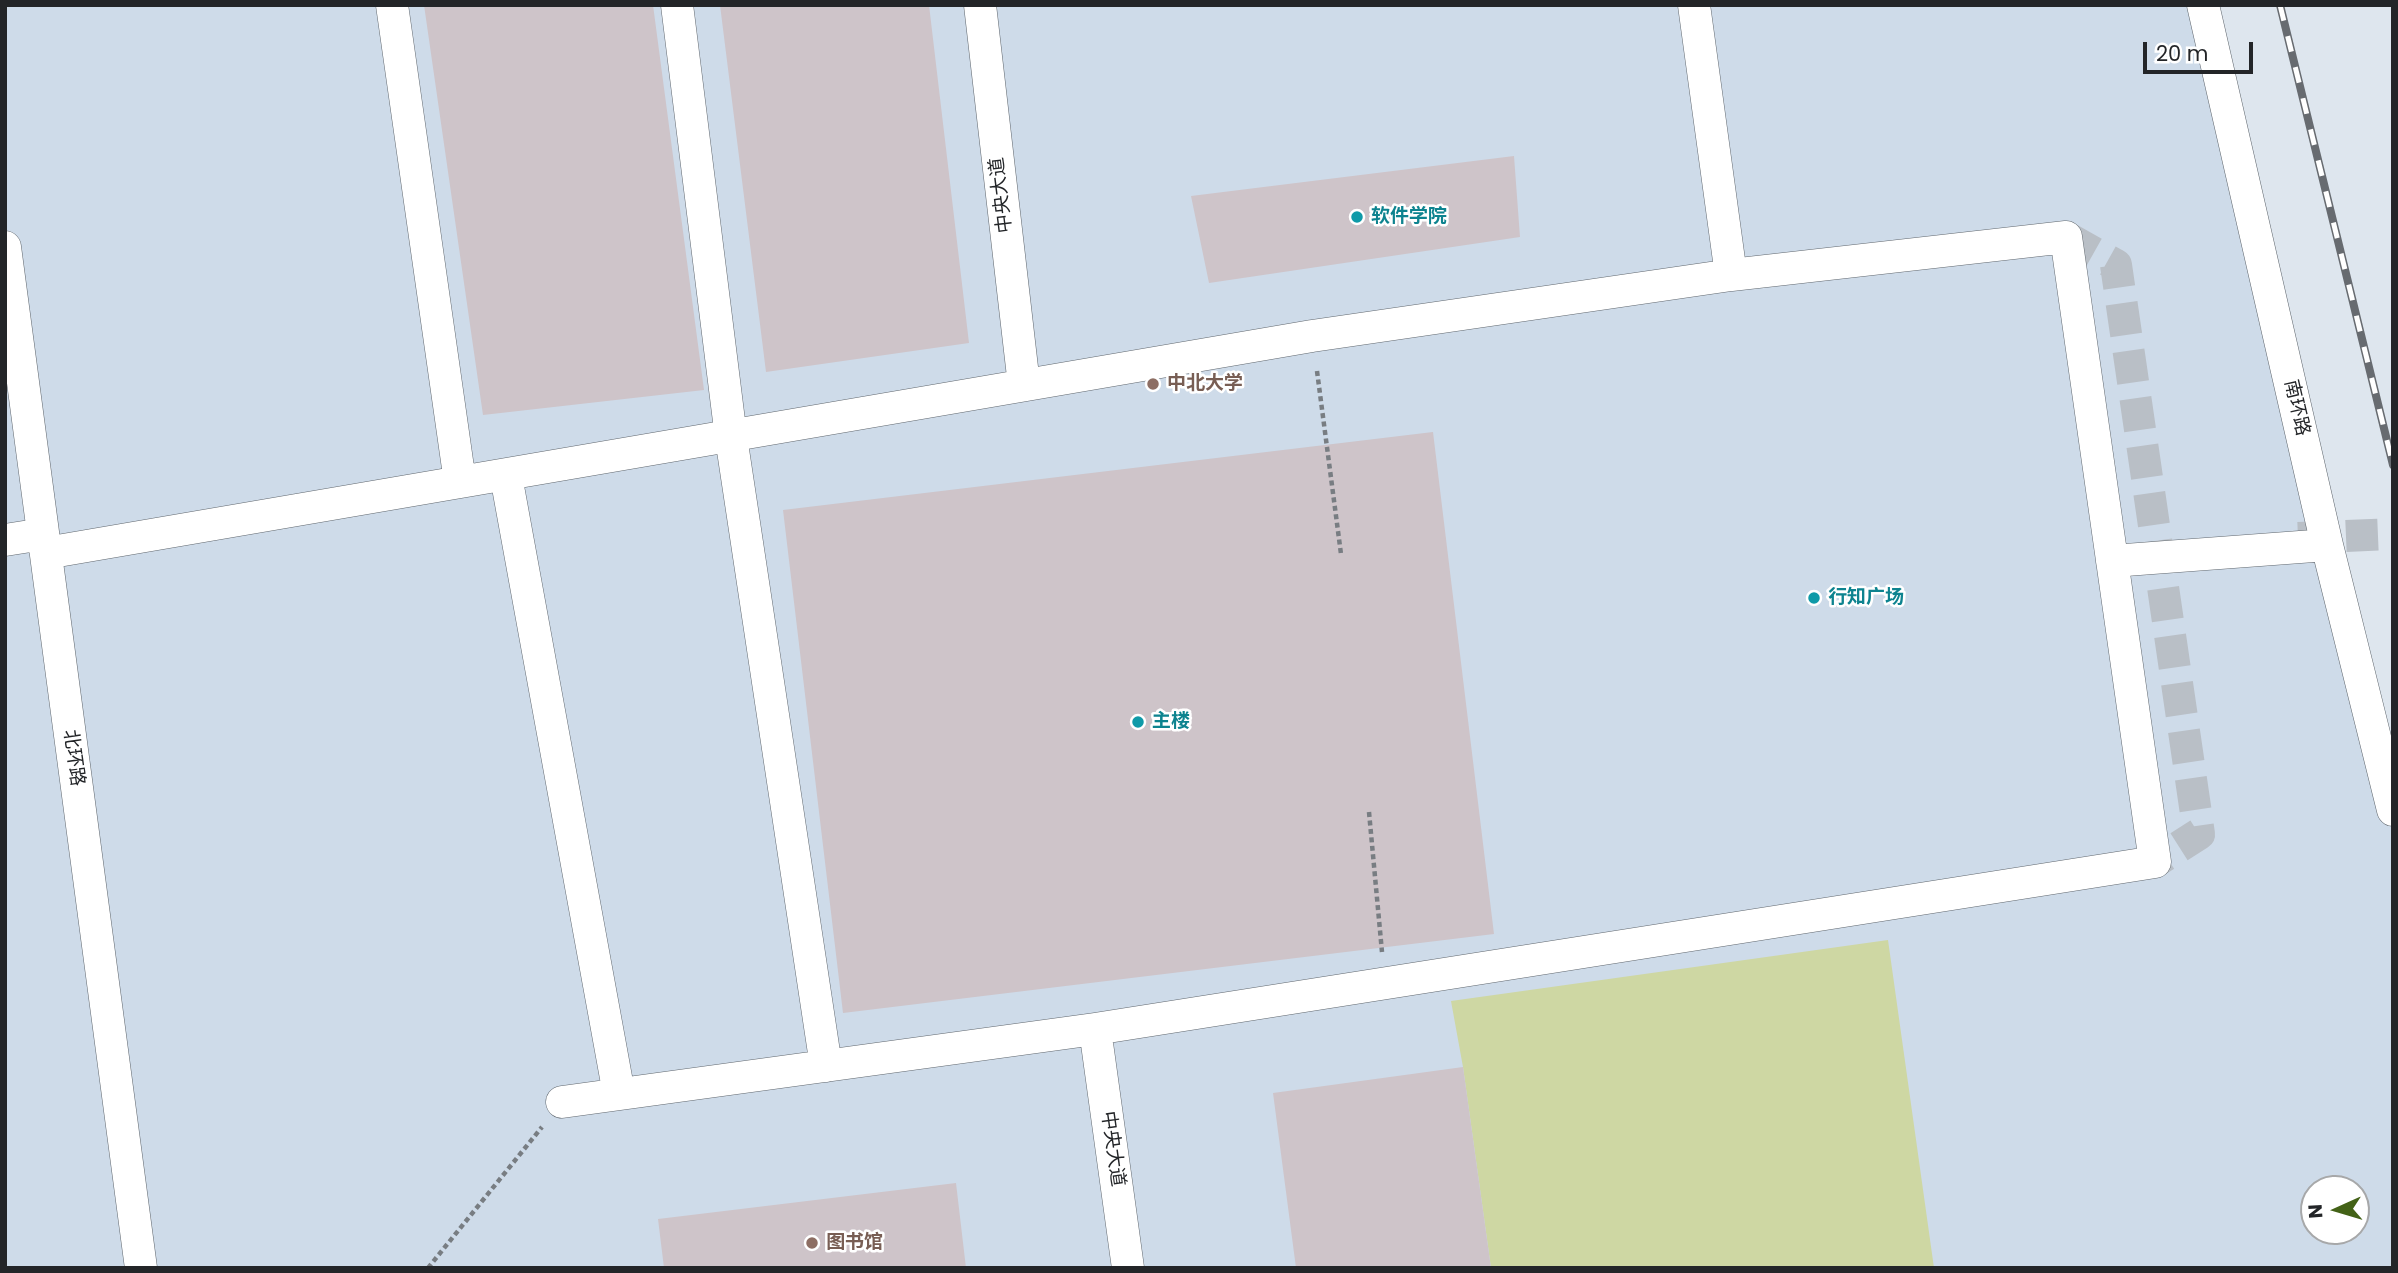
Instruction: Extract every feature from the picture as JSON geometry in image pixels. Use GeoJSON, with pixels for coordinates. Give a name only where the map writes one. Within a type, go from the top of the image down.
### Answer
{"type":"FeatureCollection","features":[{"type":"Feature","properties":{"kind":"street"},"geometry":{"type":"LineString","coordinates":[[392,5],[460,482]]}},
{"type":"Feature","properties":{"kind":"street"},"geometry":{"type":"LineString","coordinates":[[677,5],[731,437],[826,1066]]}},
{"type":"Feature","properties":{"kind":"street","name":"中央大道"},"geometry":{"type":"LineString","coordinates":[[981,5],[1024,385]]}},
{"type":"Feature","properties":{"kind":"street"},"geometry":{"type":"LineString","coordinates":[[1694,5],[1731,275]]}},
{"type":"Feature","properties":{"kind":"street","name":"南环路"},"geometry":{"type":"LineString","coordinates":[[2203,5],[2327,545],[2393,810]]}},
{"type":"Feature","properties":{"kind":"street"},"geometry":{"type":"LineString","coordinates":[[5,540],[45,543],[506,476],[1312,336],[1731,275],[2066,237],[2155,862],[1095,1030],[562,1102]]}},
{"type":"Feature","properties":{"kind":"street","name":"北环路"},"geometry":{"type":"LineString","coordinates":[[5,247],[141,1268]]}},
{"type":"Feature","properties":{"kind":"street"},"geometry":{"type":"LineString","coordinates":[[506,476],[619,1094]]}},
{"type":"Feature","properties":{"kind":"street"},"geometry":{"type":"LineString","coordinates":[[2112,561],[2327,545]]}},
{"type":"Feature","properties":{"kind":"street","name":"中央大道"},"geometry":{"type":"LineString","coordinates":[[1095,1030],[1129,1268]]}},
{"type":"Feature","properties":{"kind":"path"},"geometry":{"type":"LineString","coordinates":[[1312,336],[1341,554]]}},
{"type":"Feature","properties":{"kind":"path"},"geometry":{"type":"LineString","coordinates":[[1369,812],[1385,984]]}},
{"type":"Feature","properties":{"kind":"path"},"geometry":{"type":"LineString","coordinates":[[428,1268],[562,1102]]}},
{"type":"Feature","properties":{"kind":"shaded area","name":"中北大学"},"geometry":{"type":"Polygon","coordinates":[[[5,5],[2211,5],[2393,762],[2393,1268],[5,1268],[5,5]]]}},
{"type":"Feature","properties":{"kind":"green space"},"geometry":{"type":"Polygon","coordinates":[[[1888,940],[1934,1268],[1491,1268],[1451,1001],[1888,940]]]}},
{"type":"Feature","properties":{"kind":"building"},"geometry":{"type":"Polygon","coordinates":[[[424,5],[653,5],[704,390],[483,415],[424,5]]]}},
{"type":"Feature","properties":{"kind":"building"},"geometry":{"type":"Polygon","coordinates":[[[720,5],[929,5],[969,343],[766,372],[720,5]]]}},
{"type":"Feature","properties":{"kind":"building","name":"软件学院"},"geometry":{"type":"Polygon","coordinates":[[[1514,156],[1520,237],[1209,283],[1191,196],[1514,156]]]}},
{"type":"Feature","properties":{"kind":"building","name":"主楼"},"geometry":{"type":"Polygon","coordinates":[[[1433,432],[1494,934],[843,1013],[783,510],[1433,432]]]}},
{"type":"Feature","properties":{"kind":"building"},"geometry":{"type":"Polygon","coordinates":[[[1463,1067],[1491,1268],[1296,1268],[1273,1093],[1463,1067]]]}},
{"type":"Feature","properties":{"kind":"building","name":"图书馆"},"geometry":{"type":"Polygon","coordinates":[[[956,1183],[966,1268],[664,1268],[658,1219],[956,1183]]]}},
{"type":"Feature","properties":{"kind":"tunnel"},"geometry":{"type":"LineString","coordinates":[[2066,237],[2116,265],[2199,834],[2155,862]]}},
{"type":"Feature","properties":{"kind":"tunnel"},"geometry":{"type":"LineString","coordinates":[[2298,538],[2393,534]]}},
{"type":"Feature","properties":{"kind":"railway"},"geometry":{"type":"LineString","coordinates":[[2280,5],[2393,465]]}},
{"type":"Feature","properties":{"kind":"place","name":"软件学院"},"geometry":{"type":"Point","coordinates":[1357,217]}},
{"type":"Feature","properties":{"kind":"place","name":"中北大学"},"geometry":{"type":"Point","coordinates":[1153,384]}},
{"type":"Feature","properties":{"kind":"place","name":"行知广场"},"geometry":{"type":"Point","coordinates":[1814,598]}},
{"type":"Feature","properties":{"kind":"place","name":"主楼"},"geometry":{"type":"Point","coordinates":[1138,722]}},
{"type":"Feature","properties":{"kind":"place","name":"图书馆"},"geometry":{"type":"Point","coordinates":[812,1243]}}]}
